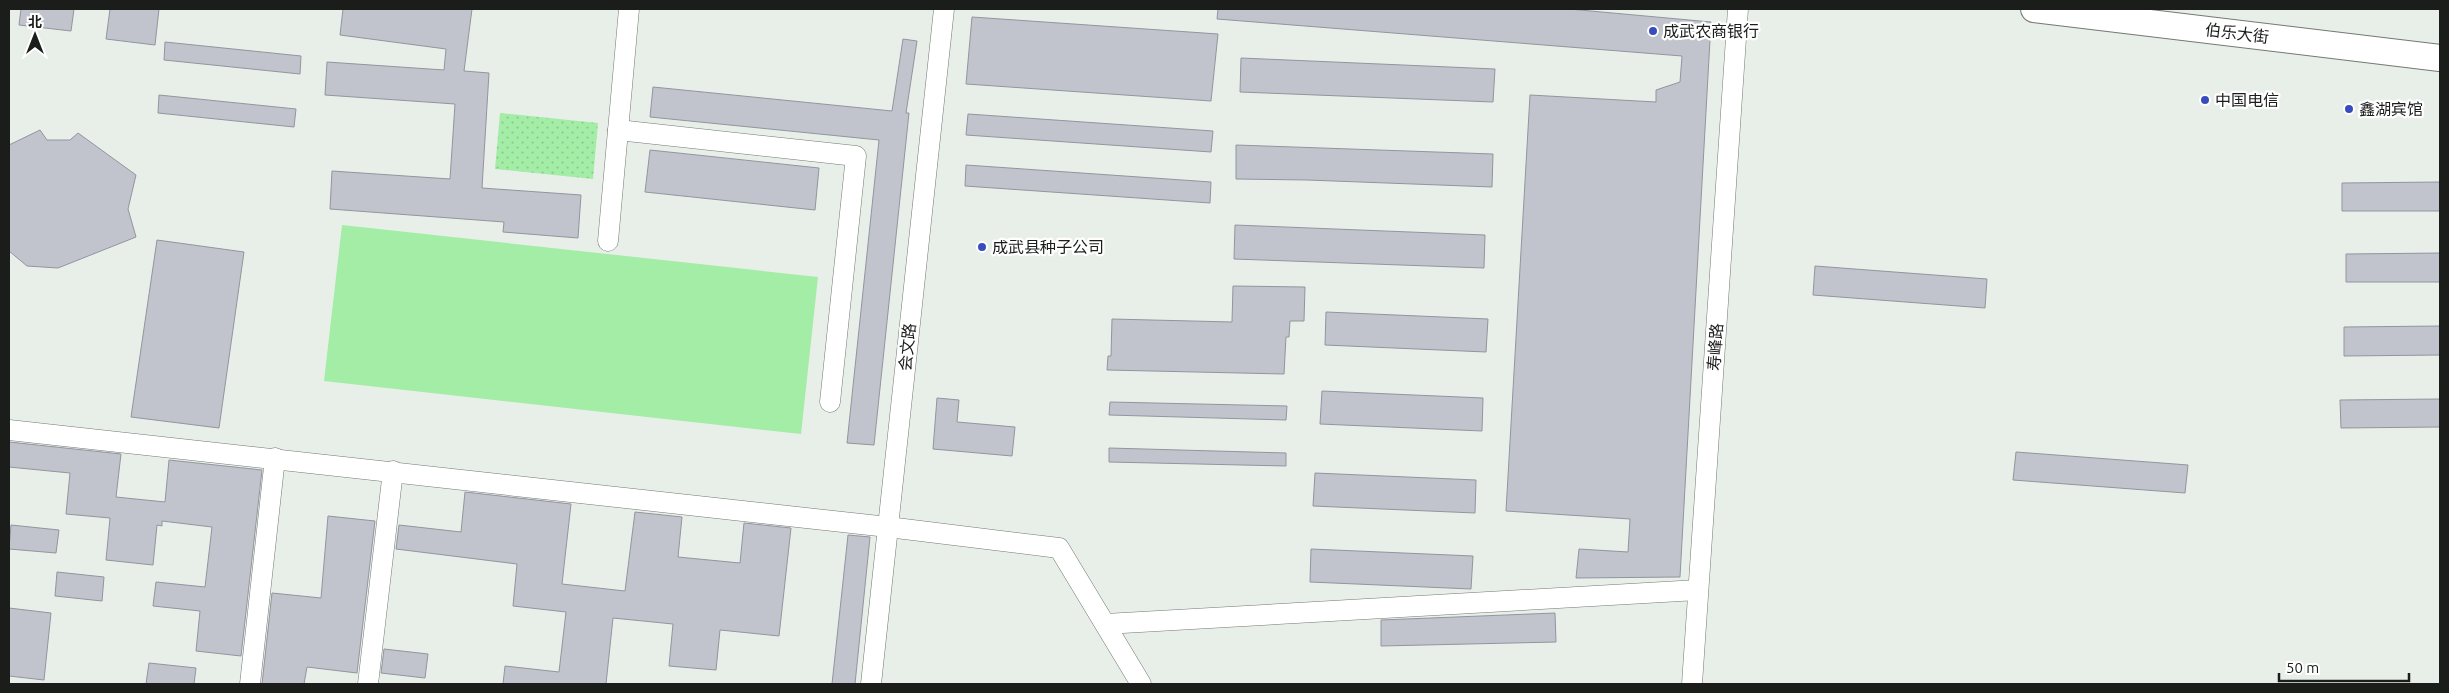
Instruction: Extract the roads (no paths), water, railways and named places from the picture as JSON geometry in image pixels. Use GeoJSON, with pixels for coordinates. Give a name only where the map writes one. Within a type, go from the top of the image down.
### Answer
{"type":"FeatureCollection","features":[{"type":"Feature","properties":{"kind":"main road","name":"伯乐大街"},"geometry":{"type":"LineString","coordinates":[[2034,9],[2440,58]]}},
{"type":"Feature","properties":{"kind":"street"},"geometry":{"type":"LineString","coordinates":[[608,240],[629,9]]}},
{"type":"Feature","properties":{"kind":"street","name":"会文路"},"geometry":{"type":"LineString","coordinates":[[871,684],[944,9]]}},
{"type":"Feature","properties":{"kind":"street","name":"寿峰路"},"geometry":{"type":"LineString","coordinates":[[1692,684],[1738,9]]}},
{"type":"Feature","properties":{"kind":"street"},"geometry":{"type":"LineString","coordinates":[[618,130],[856,156],[830,402]]}},
{"type":"Feature","properties":{"kind":"street"},"geometry":{"type":"LineString","coordinates":[[9,430],[393,471],[1059,548],[1142,684]]}},
{"type":"Feature","properties":{"kind":"street"},"geometry":{"type":"LineString","coordinates":[[250,684],[275,458]]}},
{"type":"Feature","properties":{"kind":"street"},"geometry":{"type":"LineString","coordinates":[[368,684],[393,471]]}},
{"type":"Feature","properties":{"kind":"street"},"geometry":{"type":"LineString","coordinates":[[1105,624],[1698,590]]}},
{"type":"Feature","properties":{"kind":"place","name":"成武农商银行"},"geometry":{"type":"Point","coordinates":[1653,31]}},
{"type":"Feature","properties":{"kind":"place","name":"中国电信"},"geometry":{"type":"Point","coordinates":[2205,100]}},
{"type":"Feature","properties":{"kind":"place","name":"鑫湖宾馆"},"geometry":{"type":"Point","coordinates":[2349,109]}},
{"type":"Feature","properties":{"kind":"place","name":"成武县种子公司"},"geometry":{"type":"Point","coordinates":[982,247]}}]}
